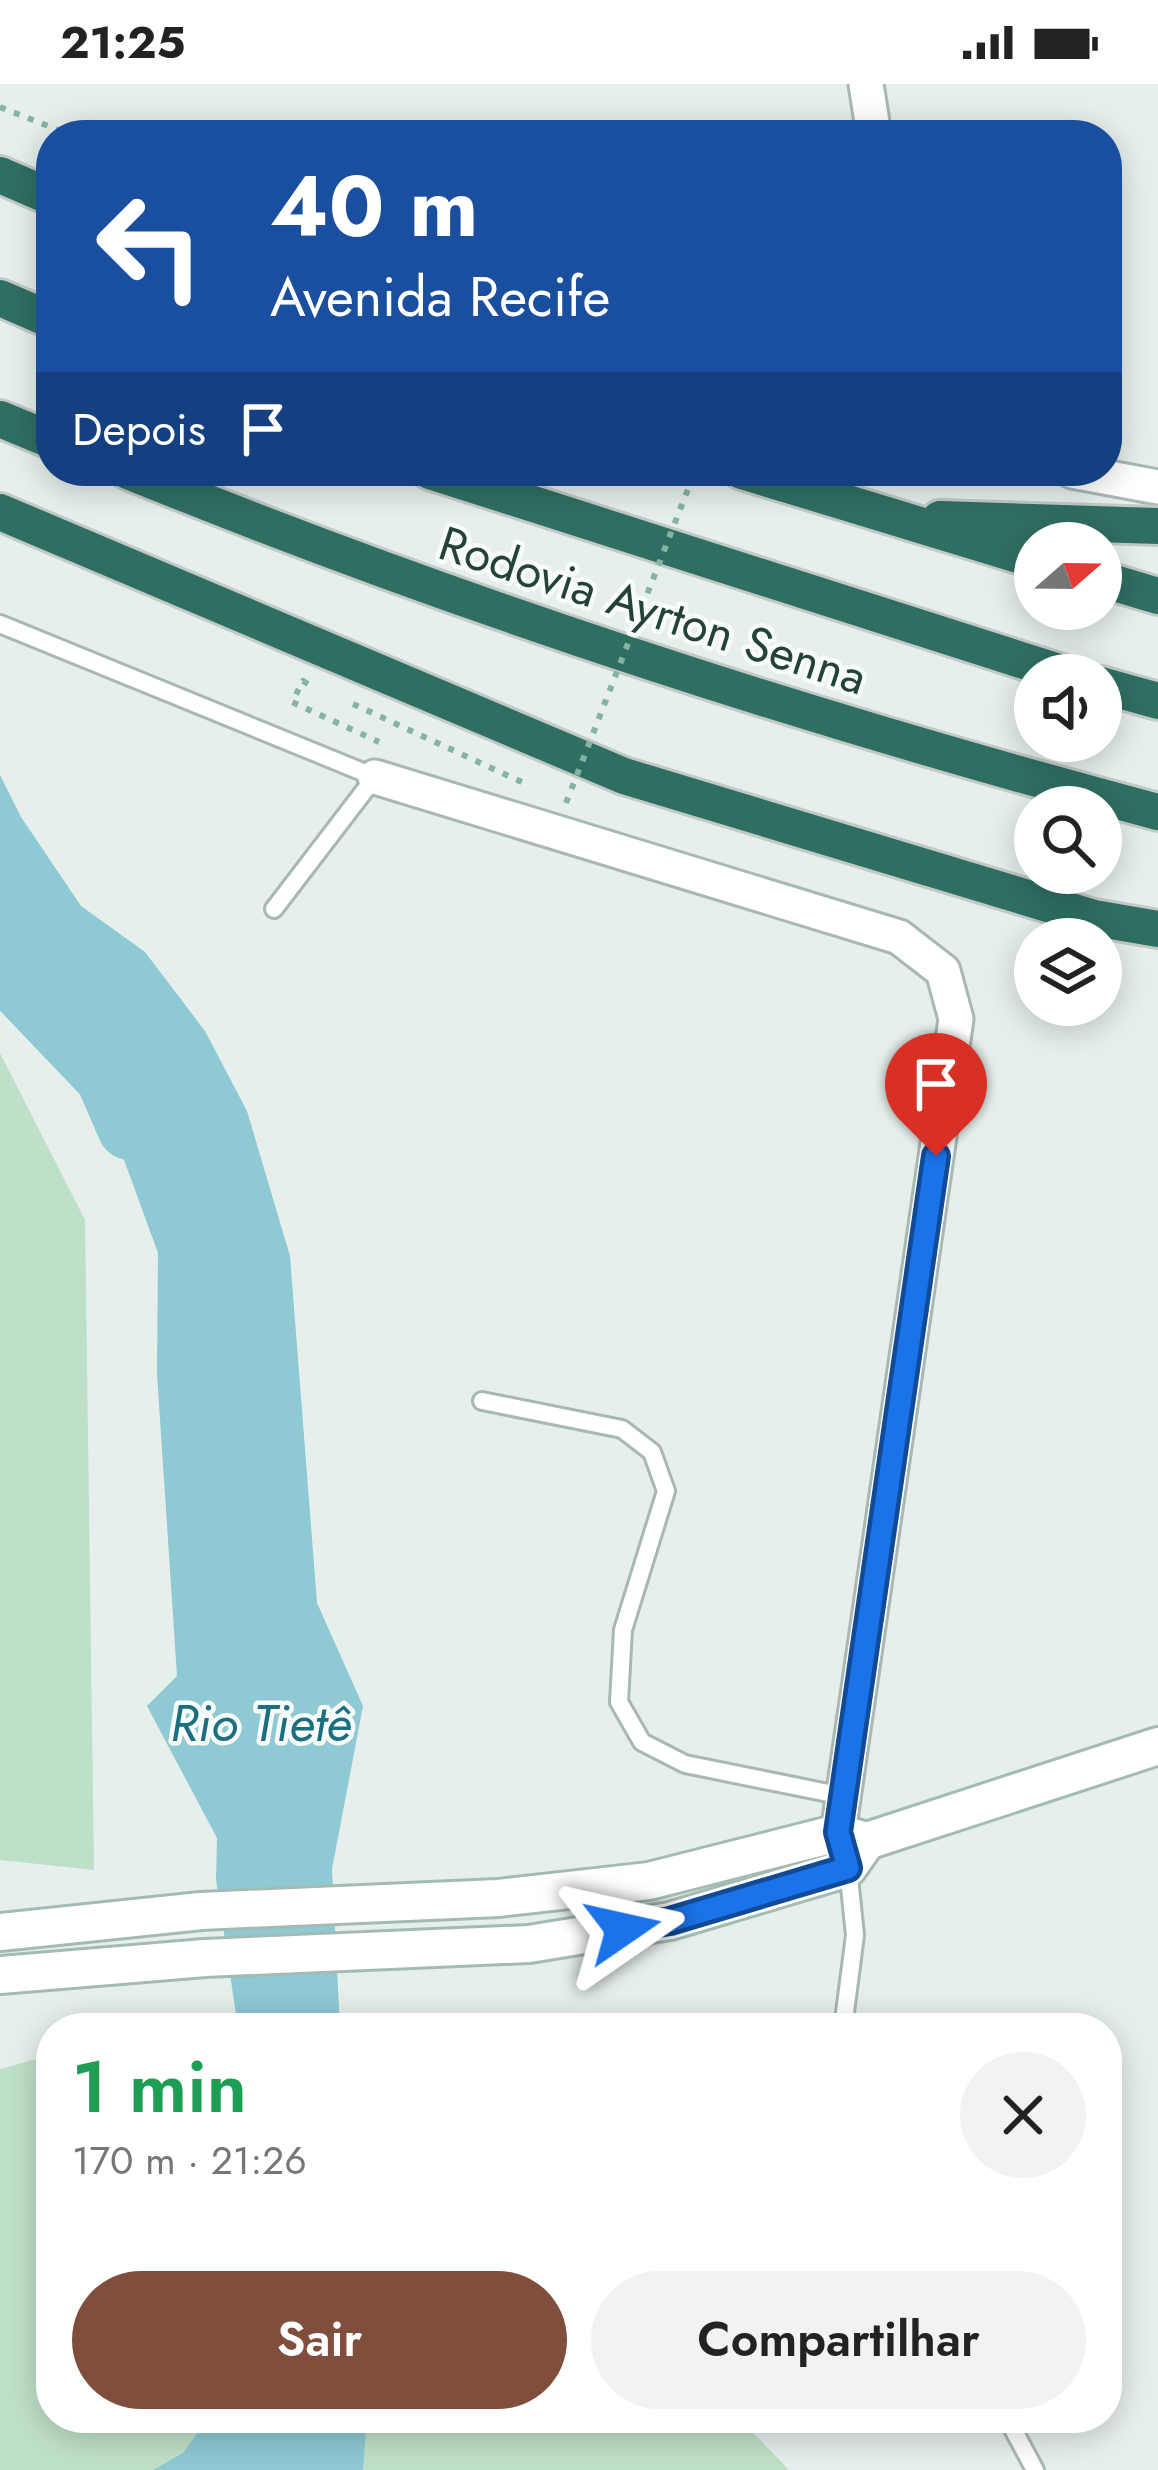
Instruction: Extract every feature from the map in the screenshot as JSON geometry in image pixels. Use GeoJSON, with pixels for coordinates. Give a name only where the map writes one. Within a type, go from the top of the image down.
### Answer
{"type":"FeatureCollection","features":[{"type":"Feature","properties":{"kind":"highway"},"geometry":{"type":"LineString","coordinates":[[0,175],[36,191]]}},
{"type":"Feature","properties":{"kind":"highway"},"geometry":{"type":"LineString","coordinates":[[0,298],[36,314]]}},
{"type":"Feature","properties":{"kind":"highway"},"geometry":{"type":"LineString","coordinates":[[0,419],[36,434]]}},
{"type":"Feature","properties":{"kind":"highway","name":"Rodovia Ayrton Senna"},"geometry":{"type":"LineString","coordinates":[[165,486],[333,554],[732,693],[1158,812]]}},
{"type":"Feature","properties":{"kind":"highway","name":"Rodovia Ayrton Senna"},"geometry":{"type":"LineString","coordinates":[[477,486],[1014,658]]}},
{"type":"Feature","properties":{"kind":"highway"},"geometry":{"type":"LineString","coordinates":[[789,486],[1014,554]]}},
{"type":"Feature","properties":{"kind":"highway"},"geometry":{"type":"LineString","coordinates":[[0,512],[624,776],[1094,918]]}},
{"type":"Feature","properties":{"kind":"highway"},"geometry":{"type":"LineString","coordinates":[[889,518],[1158,526]]}},
{"type":"Feature","properties":{"kind":"highway"},"geometry":{"type":"LineString","coordinates":[[1122,585],[1158,596]]}},
{"type":"Feature","properties":{"kind":"highway"},"geometry":{"type":"LineString","coordinates":[[1122,692],[1158,701]]}},
{"type":"Feature","properties":{"kind":"highway"},"geometry":{"type":"LineString","coordinates":[[1122,923],[1158,929]]}},
{"type":"Feature","properties":{"kind":"highway"},"geometry":{"type":"LineString","coordinates":[[1122,933],[1158,953]]}},
{"type":"Feature","properties":{"kind":"main road"},"geometry":{"type":"LineString","coordinates":[[0,1932],[201,1911],[498,1898],[649,1881],[849,1834],[1158,1746]]}},
{"type":"Feature","properties":{"kind":"main road"},"geometry":{"type":"LineString","coordinates":[[0,1975],[205,1958],[529,1944],[670,1921],[849,1834]]}},
{"type":"Feature","properties":{"kind":"street"},"geometry":{"type":"LineString","coordinates":[[866,84],[872,120]]}},
{"type":"Feature","properties":{"kind":"street"},"geometry":{"type":"LineString","coordinates":[[1122,481],[1158,488]]}},
{"type":"Feature","properties":{"kind":"street"},"geometry":{"type":"LineString","coordinates":[[375,778],[898,937],[943,971],[956,1019],[849,1834]]}},
{"type":"Feature","properties":{"kind":"lane"},"geometry":{"type":"LineString","coordinates":[[0,624],[375,778],[274,909]]}},
{"type":"Feature","properties":{"kind":"lane"},"geometry":{"type":"LineString","coordinates":[[482,1401],[622,1429],[652,1453],[666,1491],[623,1630],[619,1702],[642,1742],[849,1834],[855,1935],[845,2013]]}},
{"type":"Feature","properties":{"kind":"lane"},"geometry":{"type":"LineString","coordinates":[[1015,2433],[1035,2470]]}},
{"type":"Feature","properties":{"kind":"path"},"geometry":{"type":"LineString","coordinates":[[0,107],[36,121]]}},
{"type":"Feature","properties":{"kind":"path"},"geometry":{"type":"LineString","coordinates":[[566,803],[689,486]]}},
{"type":"Feature","properties":{"kind":"green space"},"geometry":{"type":"Polygon","coordinates":[[[0,1053],[85,1220],[94,1870],[0,1860],[0,1053]]]}},
{"type":"Feature","properties":{"kind":"green space"},"geometry":{"type":"Polygon","coordinates":[[[36,2059],[36,2433],[753,2433],[789,2470],[0,2470],[0,2069],[36,2059]]]}},
{"type":"Feature","properties":{"kind":"water","name":"Rio Tietê"},"geometry":{"type":"Polygon","coordinates":[[[0,775],[21,817],[81,906],[145,952],[205,1031],[247,1111],[290,1256],[317,1603],[363,1706],[332,1869],[339,2013],[236,2013],[216,1879],[217,1838],[147,1706],[177,1676],[157,1374],[158,1253],[81,1042],[0,988],[0,775]]]}},
{"type":"Feature","properties":{"kind":"water"},"geometry":{"type":"Polygon","coordinates":[[[197,2433],[366,2433],[363,2470],[153,2470],[183,2453],[197,2433]]]}},
{"type":"Feature","properties":{"kind":"waterway","name":"Rio Tietê"},"geometry":{"type":"LineString","coordinates":[[0,963],[108,1076],[130,1127]]}},
{"type":"Feature","properties":{"kind":"route"},"geometry":{"type":"LineString","coordinates":[[623,1929],[670,1921],[848,1868],[838,1832],[936,1156]]}}]}
